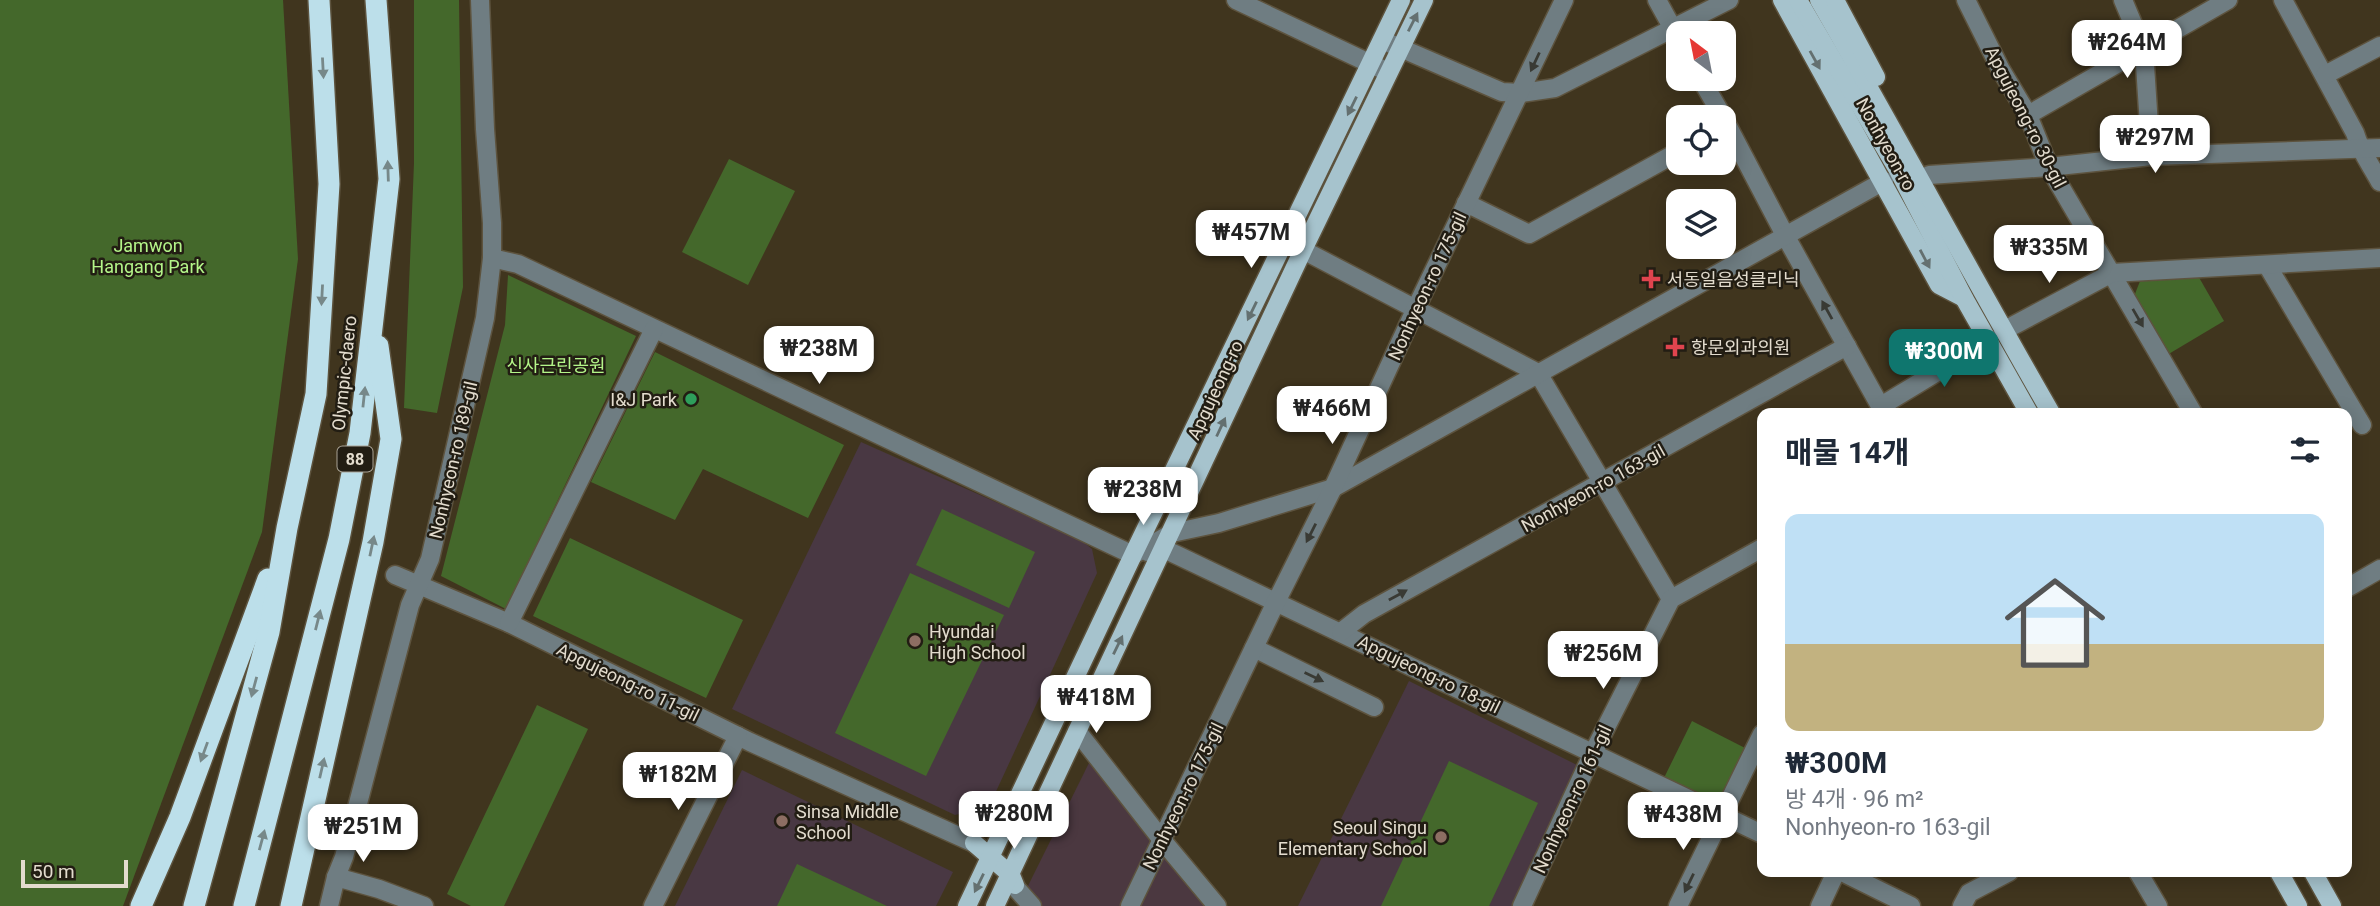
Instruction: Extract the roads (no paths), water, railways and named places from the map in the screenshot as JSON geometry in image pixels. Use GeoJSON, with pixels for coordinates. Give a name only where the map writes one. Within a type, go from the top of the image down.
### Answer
{"type":"FeatureCollection","features":[{"type":"Feature","properties":{"kind":"highway","name":"Olympic-daero"},"geometry":{"type":"LineString","coordinates":[[193,901],[269,632],[316,394],[329,184],[319,0]]}},
{"type":"Feature","properties":{"kind":"highway","name":"Olympic-daero"},"geometry":{"type":"LineString","coordinates":[[244,906],[339,539],[360,433],[389,179],[376,0]]}},
{"type":"Feature","properties":{"kind":"highway"},"geometry":{"type":"LineString","coordinates":[[290,906],[373,542],[391,439],[373,312]]}},
{"type":"Feature","properties":{"kind":"highway"},"geometry":{"type":"LineString","coordinates":[[141,906],[180,817],[288,528]]}},
{"type":"Feature","properties":{"kind":"main road","name":"Apgujeong-ro"},"geometry":{"type":"LineString","coordinates":[[967,906],[1401,0]]}},
{"type":"Feature","properties":{"kind":"main road","name":"Apgujeong-ro"},"geometry":{"type":"LineString","coordinates":[[995,906],[1013,882],[1077,731],[1303,250],[1424,0]]}},
{"type":"Feature","properties":{"kind":"main road","name":"Nonhyeon-ro"},"geometry":{"type":"LineString","coordinates":[[1782,0],[1939,285],[1972,294]]}},
{"type":"Feature","properties":{"kind":"main road","name":"Nonhyeon-ro"},"geometry":{"type":"LineString","coordinates":[[1798,0],[1899,172],[1950,271],[1972,294],[1995,336],[2027,408]]}},
{"type":"Feature","properties":{"kind":"main road","name":"Nonhyeon-ro"},"geometry":{"type":"LineString","coordinates":[[1819,0],[1912,161],[1968,267],[1972,294]]}},
{"type":"Feature","properties":{"kind":"main road","name":"Nonhyeon-ro"},"geometry":{"type":"LineString","coordinates":[[1835,0],[1978,267],[1972,294]]}},
{"type":"Feature","properties":{"kind":"main road","name":"Nonhyeon-ro"},"geometry":{"type":"LineString","coordinates":[[1995,336],[2047,408]]}},
{"type":"Feature","properties":{"kind":"main road"},"geometry":{"type":"LineString","coordinates":[[974,843],[991,856],[1013,882]]}},
{"type":"Feature","properties":{"kind":"main road"},"geometry":{"type":"LineString","coordinates":[[2282,877],[2298,906]]}},
{"type":"Feature","properties":{"kind":"main road"},"geometry":{"type":"LineString","coordinates":[[2316,877],[2332,906]]}},
{"type":"Feature","properties":{"kind":"street","name":"Nonhyeon-ro 189-gil"},"geometry":{"type":"LineString","coordinates":[[329,906],[410,605],[421,585],[430,559],[485,318],[492,258],[492,223],[480,0]]}},
{"type":"Feature","properties":{"kind":"street"},"geometry":{"type":"LineString","coordinates":[[1236,0],[1388,72]]}},
{"type":"Feature","properties":{"kind":"street","name":"Nonhyeon-ro 175-gil"},"geometry":{"type":"LineString","coordinates":[[1130,906],[1333,488],[1564,0]]}},
{"type":"Feature","properties":{"kind":"street"},"geometry":{"type":"LineString","coordinates":[[1657,0],[1669,21]]}},
{"type":"Feature","properties":{"kind":"street"},"geometry":{"type":"LineString","coordinates":[[1696,21],[1729,0]]}},
{"type":"Feature","properties":{"kind":"street","name":"Apgujeong-ro 30-gil"},"geometry":{"type":"LineString","coordinates":[[1966,0],[2001,70],[2028,115],[2049,167],[2190,408]]}},
{"type":"Feature","properties":{"kind":"street"},"geometry":{"type":"LineString","coordinates":[[2123,0],[2144,50],[2151,156]]}},
{"type":"Feature","properties":{"kind":"street"},"geometry":{"type":"LineString","coordinates":[[2028,115],[2228,0]]}},
{"type":"Feature","properties":{"kind":"street"},"geometry":{"type":"LineString","coordinates":[[2283,0],[2355,133],[2359,149],[2369,160],[2380,181]]}},
{"type":"Feature","properties":{"kind":"street"},"geometry":{"type":"LineString","coordinates":[[1382,40],[1502,92],[1521,93],[1555,88],[1666,38]]}},
{"type":"Feature","properties":{"kind":"street"},"geometry":{"type":"LineString","coordinates":[[2325,75],[2380,46]]}},
{"type":"Feature","properties":{"kind":"street"},"geometry":{"type":"LineString","coordinates":[[1736,144],[1881,408]]}},
{"type":"Feature","properties":{"kind":"street"},"geometry":{"type":"LineString","coordinates":[[1929,176],[2151,156],[2380,148]]}},
{"type":"Feature","properties":{"kind":"street"},"geometry":{"type":"LineString","coordinates":[[1466,203],[1529,234],[1666,159]]}},
{"type":"Feature","properties":{"kind":"street"},"geometry":{"type":"LineString","coordinates":[[492,258],[518,264],[1133,555],[1219,523],[1333,488],[1884,181]]}},
{"type":"Feature","properties":{"kind":"street"},"geometry":{"type":"LineString","coordinates":[[1303,250],[1538,373],[1671,599],[1757,551]]}},
{"type":"Feature","properties":{"kind":"street"},"geometry":{"type":"LineString","coordinates":[[1885,408],[1995,336],[2112,273],[2380,258]]}},
{"type":"Feature","properties":{"kind":"street"},"geometry":{"type":"LineString","coordinates":[[2267,265],[2352,408]]}},
{"type":"Feature","properties":{"kind":"street"},"geometry":{"type":"LineString","coordinates":[[509,623],[654,328]]}},
{"type":"Feature","properties":{"kind":"street","name":"Nonhyeon-ro 163-gil"},"geometry":{"type":"LineString","coordinates":[[1341,632],[1364,614],[1847,346]]}},
{"type":"Feature","properties":{"kind":"street"},"geometry":{"type":"LineString","coordinates":[[2352,408],[2362,425]]}},
{"type":"Feature","properties":{"kind":"street","name":"Apgujeong-ro 18-gil"},"geometry":{"type":"LineString","coordinates":[[1168,541],[1276,602],[1757,832]]}},
{"type":"Feature","properties":{"kind":"street"},"geometry":{"type":"LineString","coordinates":[[2352,585],[2380,569]]}},
{"type":"Feature","properties":{"kind":"street","name":"Apgujeong-ro 11-gil"},"geometry":{"type":"LineString","coordinates":[[395,575],[509,623],[738,736],[974,843]]}},
{"type":"Feature","properties":{"kind":"street","name":"Nonhyeon-ro 161-gil"},"geometry":{"type":"LineString","coordinates":[[1522,906],[1593,753],[1671,599]]}},
{"type":"Feature","properties":{"kind":"street"},"geometry":{"type":"LineString","coordinates":[[1254,648],[1374,707]]}},
{"type":"Feature","properties":{"kind":"street"},"geometry":{"type":"LineString","coordinates":[[1077,731],[1217,906]]}},
{"type":"Feature","properties":{"kind":"street"},"geometry":{"type":"LineString","coordinates":[[653,906],[738,736]]}},
{"type":"Feature","properties":{"kind":"street"},"geometry":{"type":"LineString","coordinates":[[1678,906],[1757,744]]}},
{"type":"Feature","properties":{"kind":"street"},"geometry":{"type":"LineString","coordinates":[[336,877],[424,906]]}},
{"type":"Feature","properties":{"kind":"street"},"geometry":{"type":"LineString","coordinates":[[1820,906],[1834,877]]}},
{"type":"Feature","properties":{"kind":"street"},"geometry":{"type":"LineString","coordinates":[[1852,877],[1911,906]]}},
{"type":"Feature","properties":{"kind":"street"},"geometry":{"type":"LineString","coordinates":[[1962,906],[1969,894],[2000,877]]}},
{"type":"Feature","properties":{"kind":"street"},"geometry":{"type":"LineString","coordinates":[[2141,877],[2158,906]]}},
{"type":"Feature","properties":{"kind":"street"},"geometry":{"type":"LineString","coordinates":[[1013,882],[1032,906]]}},
{"type":"Feature","properties":{"kind":"place","name":"서동일음성클리닉"},"geometry":{"type":"Point","coordinates":[1651,279]}},
{"type":"Feature","properties":{"kind":"place","name":"항문외과의원"},"geometry":{"type":"Point","coordinates":[1675,347]}},
{"type":"Feature","properties":{"kind":"place","name":"I&J Park"},"geometry":{"type":"Point","coordinates":[691,399]}},
{"type":"Feature","properties":{"kind":"place","name":"Hyundai High School"},"geometry":{"type":"Point","coordinates":[915,641]}},
{"type":"Feature","properties":{"kind":"place","name":"Sinsa Middle School"},"geometry":{"type":"Point","coordinates":[782,821]}},
{"type":"Feature","properties":{"kind":"place","name":"Seoul Singu Elementary School"},"geometry":{"type":"Point","coordinates":[1441,837]}},
{"type":"Feature","properties":{"kind":"park label","name":"Jamwon Hangang Park"},"geometry":{"type":"Point","coordinates":[148,255]}},
{"type":"Feature","properties":{"kind":"park label","name":"신사근린공원"},"geometry":{"type":"Point","coordinates":[556,365]}}]}
